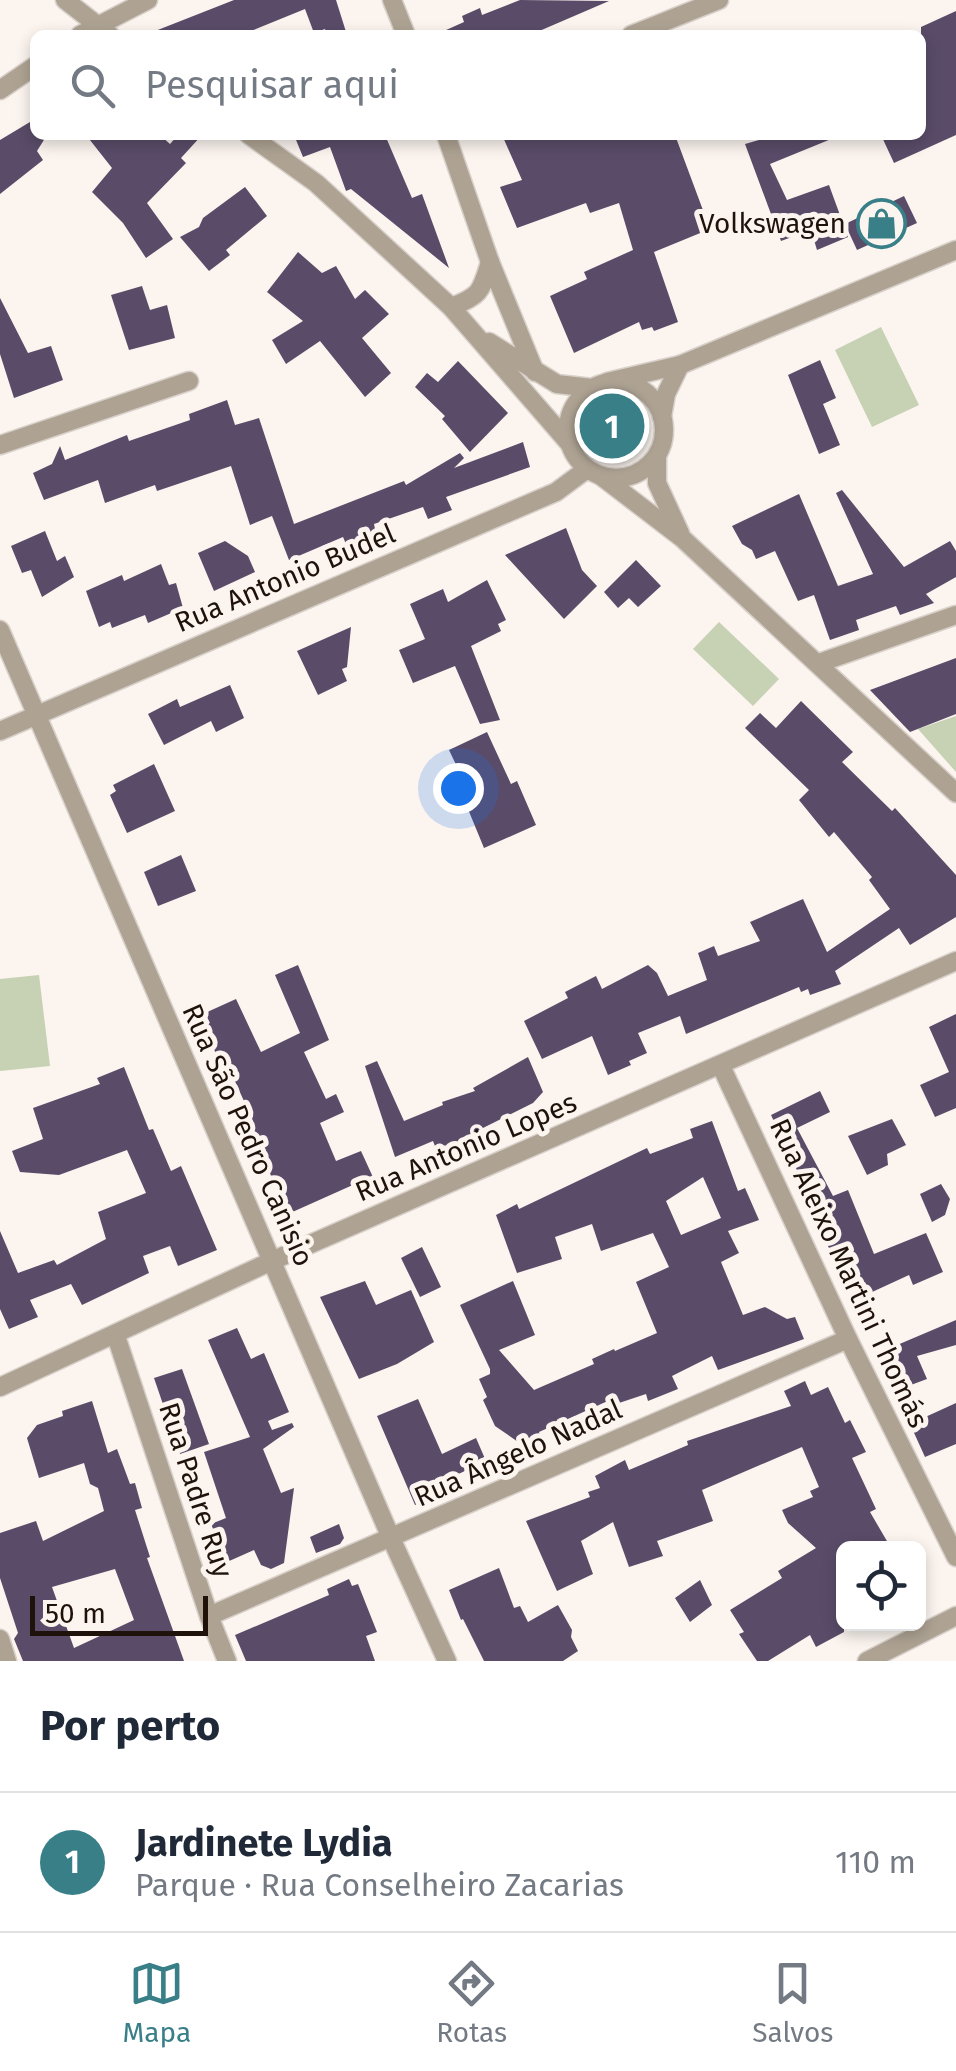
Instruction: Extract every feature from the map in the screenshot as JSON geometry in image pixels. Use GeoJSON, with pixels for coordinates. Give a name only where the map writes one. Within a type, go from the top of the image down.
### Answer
{"type":"FeatureCollection","features":[{"type":"Feature","properties":{"kind":"street"},"geometry":{"type":"LineString","coordinates":[[65,0],[93,30]]}},
{"type":"Feature","properties":{"kind":"street"},"geometry":{"type":"LineString","coordinates":[[98,30],[148,0]]}},
{"type":"Feature","properties":{"kind":"street"},"geometry":{"type":"LineString","coordinates":[[392,0],[404,30]]}},
{"type":"Feature","properties":{"kind":"street"},"geometry":{"type":"LineString","coordinates":[[643,30],[715,1]]}},
{"type":"Feature","properties":{"kind":"street"},"geometry":{"type":"LineString","coordinates":[[0,90],[30,69]]}},
{"type":"Feature","properties":{"kind":"street"},"geometry":{"type":"LineString","coordinates":[[256,140],[316,183],[451,308],[594,472],[682,538],[956,793]]}},
{"type":"Feature","properties":{"kind":"street"},"geometry":{"type":"LineString","coordinates":[[448,140],[490,262],[535,372]]}},
{"type":"Feature","properties":{"kind":"street"},"geometry":{"type":"LineString","coordinates":[[569,443],[571,411],[579,398],[599,385],[680,365],[956,250]]}},
{"type":"Feature","properties":{"kind":"street"},"geometry":{"type":"LineString","coordinates":[[451,308],[482,289],[490,262]]}},
{"type":"Feature","properties":{"kind":"street"},"geometry":{"type":"LineString","coordinates":[[476,334],[557,384],[622,382],[638,387],[650,396],[662,418]]}},
{"type":"Feature","properties":{"kind":"street"},"geometry":{"type":"LineString","coordinates":[[594,472],[617,478],[632,476],[657,456],[663,441],[662,418],[670,383],[680,365]]}},
{"type":"Feature","properties":{"kind":"street"},"geometry":{"type":"LineString","coordinates":[[0,445],[189,381]]}},
{"type":"Feature","properties":{"kind":"street"},"geometry":{"type":"LineString","coordinates":[[657,456],[657,483],[682,538]]}},
{"type":"Feature","properties":{"kind":"street","name":"Rua Antonio Budel"},"geometry":{"type":"LineString","coordinates":[[0,730],[556,492],[594,472]]}},
{"type":"Feature","properties":{"kind":"street"},"geometry":{"type":"LineString","coordinates":[[819,663],[956,614]]}},
{"type":"Feature","properties":{"kind":"street","name":"Rua São Pedro Canisio"},"geometry":{"type":"LineString","coordinates":[[0,630],[34,716],[447,1661]]}},
{"type":"Feature","properties":{"kind":"street","name":"Rua Antonio Lopes"},"geometry":{"type":"LineString","coordinates":[[0,1387],[274,1260],[956,961]]}},
{"type":"Feature","properties":{"kind":"street","name":"Rua Aleixo Martini Thomás"},"geometry":{"type":"LineString","coordinates":[[721,1066],[848,1339],[956,1557]]}},
{"type":"Feature","properties":{"kind":"street","name":"Rua Padre Ruy"},"geometry":{"type":"LineString","coordinates":[[116,1336],[208,1616],[227,1661]]}},
{"type":"Feature","properties":{"kind":"street","name":"Rua Ângelo Nadal"},"geometry":{"type":"LineString","coordinates":[[208,1616],[848,1339]]}},
{"type":"Feature","properties":{"kind":"street"},"geometry":{"type":"LineString","coordinates":[[867,1661],[956,1616]]}},
{"type":"Feature","properties":{"kind":"street"},"geometry":{"type":"LineString","coordinates":[[0,1639],[7,1661]]}},
{"type":"Feature","properties":{"kind":"green space"},"geometry":{"type":"Polygon","coordinates":[[[881,327],[919,405],[872,427],[835,350],[881,327]]]}},
{"type":"Feature","properties":{"kind":"green space"},"geometry":{"type":"Polygon","coordinates":[[[612,392],[635,401],[644,424],[635,447],[612,456],[589,447],[580,424],[589,401],[612,392]]]}},
{"type":"Feature","properties":{"kind":"green space"},"geometry":{"type":"Polygon","coordinates":[[[719,622],[779,679],[753,706],[693,649],[719,622]]]}},
{"type":"Feature","properties":{"kind":"green space"},"geometry":{"type":"Polygon","coordinates":[[[956,716],[956,772],[918,729],[956,716]]]}},
{"type":"Feature","properties":{"kind":"green space"},"geometry":{"type":"Polygon","coordinates":[[[39,975],[50,1066],[0,1071],[0,979],[39,975]]]}},
{"type":"Feature","properties":{"kind":"building"},"geometry":{"type":"Polygon","coordinates":[[[234,0],[336,0],[345,30],[313,30],[305,9],[253,30],[158,30],[234,0]]]}},
{"type":"Feature","properties":{"kind":"building"},"geometry":{"type":"Polygon","coordinates":[[[520,0],[609,1],[542,30],[446,30],[464,22],[462,16],[480,8],[482,15],[520,0]]]}},
{"type":"Feature","properties":{"kind":"building"},"geometry":{"type":"Polygon","coordinates":[[[956,11],[956,135],[894,163],[883,140],[926,140],[926,30],[921,27],[956,11]]]}},
{"type":"Feature","properties":{"kind":"building"},"geometry":{"type":"Polygon","coordinates":[[[30,122],[30,140],[44,140],[37,151],[43,160],[0,194],[0,140],[30,122]]]}},
{"type":"Feature","properties":{"kind":"building"},"geometry":{"type":"Polygon","coordinates":[[[90,140],[166,140],[170,144],[174,140],[197,140],[181,158],[186,163],[147,203],[173,239],[146,258],[123,223],[92,192],[112,168],[90,140]]]}},
{"type":"Feature","properties":{"kind":"building"},"geometry":{"type":"Polygon","coordinates":[[[296,140],[387,140],[412,198],[422,194],[449,268],[351,189],[346,191],[330,147],[303,157],[296,140]]]}},
{"type":"Feature","properties":{"kind":"building"},"geometry":{"type":"Polygon","coordinates":[[[504,140],[677,140],[710,229],[654,252],[678,322],[654,331],[652,327],[642,330],[639,322],[574,353],[550,296],[587,279],[584,272],[633,250],[619,203],[590,213],[586,203],[517,228],[500,187],[522,180],[504,140]]]}},
{"type":"Feature","properties":{"kind":"building"},"geometry":{"type":"Polygon","coordinates":[[[759,140],[829,140],[770,164],[787,200],[829,185],[848,237],[817,250],[811,230],[781,241],[745,144],[759,140]]]}},
{"type":"Feature","properties":{"kind":"building"},"geometry":{"type":"Polygon","coordinates":[[[245,187],[267,216],[226,250],[230,255],[209,271],[180,237],[199,227],[203,218],[245,187]]]}},
{"type":"Feature","properties":{"kind":"building","name":"Volkswagen"},"geometry":{"type":"Polygon","coordinates":[[[904,196],[917,223],[857,250],[845,224],[904,196]]]}},
{"type":"Feature","properties":{"kind":"building"},"geometry":{"type":"Polygon","coordinates":[[[298,252],[322,273],[336,266],[355,299],[365,290],[389,314],[362,338],[391,373],[365,397],[320,341],[286,364],[272,340],[303,321],[267,292],[298,252]]]}},
{"type":"Feature","properties":{"kind":"building"},"geometry":{"type":"Polygon","coordinates":[[[142,286],[150,310],[167,305],[175,338],[129,350],[111,295],[142,286]]]}},
{"type":"Feature","properties":{"kind":"building"},"geometry":{"type":"Polygon","coordinates":[[[0,298],[28,353],[51,346],[63,380],[14,398],[0,354],[0,298]]]}},
{"type":"Feature","properties":{"kind":"building"},"geometry":{"type":"Polygon","coordinates":[[[820,360],[836,398],[823,404],[840,445],[819,454],[788,375],[820,360]]]}},
{"type":"Feature","properties":{"kind":"building"},"geometry":{"type":"Polygon","coordinates":[[[458,361],[508,413],[470,452],[442,419],[445,416],[415,387],[427,373],[438,382],[458,361]]]}},
{"type":"Feature","properties":{"kind":"building"},"geometry":{"type":"Polygon","coordinates":[[[227,400],[235,425],[259,418],[294,524],[404,481],[406,485],[460,453],[464,458],[454,468],[523,442],[530,467],[446,497],[452,510],[428,519],[423,507],[374,524],[376,534],[346,544],[343,537],[289,560],[272,516],[250,525],[231,466],[157,491],[155,485],[105,503],[98,480],[44,500],[33,473],[52,464],[60,446],[65,460],[127,435],[129,441],[190,420],[189,414],[227,400]]]}},
{"type":"Feature","properties":{"kind":"building"},"geometry":{"type":"Polygon","coordinates":[[[842,490],[904,567],[950,541],[956,551],[956,577],[926,594],[934,603],[900,615],[896,606],[856,620],[859,630],[830,640],[814,595],[798,601],[775,551],[756,559],[732,526],[799,494],[838,586],[873,574],[836,493],[842,490]]]}},
{"type":"Feature","properties":{"kind":"building"},"geometry":{"type":"Polygon","coordinates":[[[566,528],[582,570],[597,586],[564,619],[505,555],[566,528]]]}},
{"type":"Feature","properties":{"kind":"building"},"geometry":{"type":"Polygon","coordinates":[[[45,531],[57,561],[65,556],[74,577],[42,597],[31,570],[22,573],[11,546],[45,531]]]}},
{"type":"Feature","properties":{"kind":"building"},"geometry":{"type":"Polygon","coordinates":[[[225,541],[248,556],[255,572],[214,591],[198,553],[225,541]]]}},
{"type":"Feature","properties":{"kind":"building"},"geometry":{"type":"Polygon","coordinates":[[[636,560],[661,586],[638,607],[629,598],[618,608],[604,592],[636,560]]]}},
{"type":"Feature","properties":{"kind":"building"},"geometry":{"type":"Polygon","coordinates":[[[161,564],[169,585],[176,583],[183,608],[148,623],[145,615],[112,628],[110,622],[99,627],[86,591],[122,575],[124,581],[161,564]]]}},
{"type":"Feature","properties":{"kind":"building"},"geometry":{"type":"Polygon","coordinates":[[[487,580],[506,620],[498,624],[501,631],[471,646],[500,720],[480,724],[455,666],[413,683],[399,650],[425,639],[410,604],[443,589],[448,602],[487,580]]]}},
{"type":"Feature","properties":{"kind":"building"},"geometry":{"type":"Polygon","coordinates":[[[351,627],[347,667],[342,669],[347,681],[318,695],[297,651],[351,627]]]}},
{"type":"Feature","properties":{"kind":"building"},"geometry":{"type":"Polygon","coordinates":[[[956,658],[956,714],[910,732],[870,690],[956,658]]]}},
{"type":"Feature","properties":{"kind":"building"},"geometry":{"type":"Polygon","coordinates":[[[230,685],[244,718],[216,732],[211,721],[164,745],[148,714],[177,699],[180,707],[230,685]]]}},
{"type":"Feature","properties":{"kind":"building"},"geometry":{"type":"Polygon","coordinates":[[[801,701],[853,752],[842,762],[892,811],[895,808],[956,875],[956,917],[910,945],[899,928],[835,971],[841,984],[810,995],[808,989],[801,992],[799,987],[686,1034],[680,1016],[638,1033],[647,1053],[608,1075],[592,1036],[542,1059],[524,1021],[568,998],[565,992],[596,976],[602,989],[648,965],[657,973],[668,996],[707,980],[698,953],[714,946],[718,956],[760,941],[750,922],[803,899],[827,952],[890,909],[869,880],[872,877],[834,832],[829,837],[799,800],[809,790],[745,728],[760,713],[776,728],[801,701]]]}},
{"type":"Feature","properties":{"kind":"building"},"geometry":{"type":"Polygon","coordinates":[[[487,732],[511,784],[517,781],[536,825],[484,848],[463,797],[470,794],[449,750],[487,732]]]}},
{"type":"Feature","properties":{"kind":"building"},"geometry":{"type":"Polygon","coordinates":[[[154,764],[175,811],[127,833],[110,795],[116,791],[113,785],[154,764]]]}},
{"type":"Feature","properties":{"kind":"building"},"geometry":{"type":"Polygon","coordinates":[[[181,855],[196,891],[158,906],[144,872],[181,855]]]}},
{"type":"Feature","properties":{"kind":"building"},"geometry":{"type":"Polygon","coordinates":[[[298,965],[329,1040],[304,1052],[326,1099],[336,1094],[344,1112],[320,1123],[336,1161],[361,1151],[377,1186],[359,1194],[355,1184],[288,1214],[248,1124],[253,1121],[222,1052],[216,1054],[204,1025],[210,1023],[205,1013],[236,999],[261,1052],[300,1033],[275,975],[298,965]]]}},
{"type":"Feature","properties":{"kind":"building"},"geometry":{"type":"Polygon","coordinates":[[[956,1014],[956,1108],[935,1117],[920,1085],[949,1072],[929,1027],[956,1014]]]}},
{"type":"Feature","properties":{"kind":"building"},"geometry":{"type":"Polygon","coordinates":[[[528,1057],[543,1092],[533,1103],[465,1137],[469,1147],[440,1159],[433,1141],[395,1157],[365,1066],[377,1061],[404,1121],[475,1091],[473,1088],[528,1057]]]}},
{"type":"Feature","properties":{"kind":"building"},"geometry":{"type":"Polygon","coordinates":[[[124,1067],[149,1130],[153,1129],[171,1171],[181,1166],[217,1250],[178,1266],[170,1246],[143,1256],[149,1273],[82,1305],[71,1284],[30,1300],[38,1317],[9,1329],[0,1309],[0,1231],[18,1273],[54,1260],[57,1265],[106,1239],[98,1212],[146,1193],[127,1150],[59,1175],[20,1172],[12,1151],[43,1139],[33,1108],[100,1084],[97,1078],[124,1067]]]}},
{"type":"Feature","properties":{"kind":"building"},"geometry":{"type":"Polygon","coordinates":[[[820,1091],[830,1112],[797,1128],[833,1196],[848,1190],[874,1254],[926,1233],[943,1272],[913,1285],[909,1275],[870,1293],[865,1282],[852,1288],[821,1234],[826,1232],[771,1115],[820,1091]]]}},
{"type":"Feature","properties":{"kind":"building"},"geometry":{"type":"Polygon","coordinates":[[[892,1119],[906,1145],[887,1154],[888,1165],[867,1175],[848,1136],[892,1119]]]}},
{"type":"Feature","properties":{"kind":"building"},"geometry":{"type":"Polygon","coordinates":[[[712,1121],[738,1191],[745,1188],[759,1220],[728,1231],[739,1253],[721,1262],[743,1315],[765,1307],[787,1319],[795,1317],[804,1339],[718,1370],[712,1356],[672,1376],[678,1389],[648,1401],[646,1394],[613,1405],[610,1400],[539,1432],[541,1439],[524,1446],[495,1426],[483,1400],[487,1397],[479,1379],[490,1374],[490,1369],[460,1305],[513,1281],[535,1335],[499,1350],[534,1390],[594,1364],[592,1359],[657,1333],[636,1282],[669,1267],[653,1233],[601,1251],[592,1224],[555,1237],[562,1259],[517,1273],[496,1215],[517,1204],[519,1209],[647,1148],[650,1154],[693,1138],[690,1129],[712,1121]],[[703,1177],[666,1201],[681,1235],[721,1218],[703,1177]]]}},
{"type":"Feature","properties":{"kind":"building"},"geometry":{"type":"Polygon","coordinates":[[[941,1184],[950,1199],[945,1215],[932,1222],[920,1194],[941,1184]]]}},
{"type":"Feature","properties":{"kind":"building"},"geometry":{"type":"Polygon","coordinates":[[[422,1247],[441,1287],[420,1297],[401,1258],[422,1247]]]}},
{"type":"Feature","properties":{"kind":"building"},"geometry":{"type":"Polygon","coordinates":[[[365,1281],[376,1305],[411,1290],[434,1342],[397,1364],[359,1379],[320,1297],[365,1281]]]}},
{"type":"Feature","properties":{"kind":"building"},"geometry":{"type":"Polygon","coordinates":[[[956,1320],[956,1345],[917,1356],[927,1379],[892,1392],[876,1354],[956,1320]]]}},
{"type":"Feature","properties":{"kind":"building"},"geometry":{"type":"Polygon","coordinates":[[[237,1328],[251,1359],[264,1353],[289,1412],[268,1421],[272,1430],[292,1423],[294,1427],[263,1449],[281,1493],[294,1488],[284,1563],[271,1569],[261,1565],[254,1550],[227,1562],[211,1524],[226,1518],[204,1452],[250,1437],[208,1340],[237,1328]]]}},
{"type":"Feature","properties":{"kind":"building"},"geometry":{"type":"Polygon","coordinates":[[[182,1369],[209,1444],[180,1454],[154,1378],[182,1369]]]}},
{"type":"Feature","properties":{"kind":"building"},"geometry":{"type":"Polygon","coordinates":[[[805,1381],[811,1395],[828,1387],[845,1423],[850,1420],[866,1452],[852,1458],[876,1509],[870,1512],[887,1541],[836,1541],[836,1631],[844,1632],[816,1647],[810,1635],[768,1661],[757,1661],[739,1634],[744,1632],[730,1610],[782,1578],[778,1571],[816,1548],[788,1523],[782,1510],[813,1497],[810,1491],[819,1487],[802,1447],[702,1490],[713,1521],[657,1541],[663,1556],[629,1567],[613,1522],[581,1541],[593,1574],[557,1591],[526,1521],[590,1497],[588,1492],[600,1488],[595,1476],[625,1460],[629,1470],[688,1445],[687,1441],[791,1406],[784,1391],[805,1381]]]}},
{"type":"Feature","properties":{"kind":"building"},"geometry":{"type":"Polygon","coordinates":[[[418,1399],[442,1454],[476,1438],[486,1461],[450,1478],[454,1488],[415,1505],[377,1416],[418,1399]]]}},
{"type":"Feature","properties":{"kind":"building"},"geometry":{"type":"Polygon","coordinates":[[[92,1401],[108,1453],[117,1449],[130,1484],[135,1483],[142,1508],[135,1510],[150,1557],[147,1558],[184,1661],[23,1661],[0,1578],[0,1533],[36,1521],[43,1541],[104,1511],[98,1488],[90,1484],[84,1463],[39,1478],[27,1438],[37,1425],[63,1416],[62,1411],[92,1401]],[[115,1569],[52,1587],[74,1648],[134,1620],[115,1569]]]}},
{"type":"Feature","properties":{"kind":"building"},"geometry":{"type":"Polygon","coordinates":[[[956,1403],[956,1444],[925,1457],[910,1424],[956,1403]]]}},
{"type":"Feature","properties":{"kind":"building"},"geometry":{"type":"Polygon","coordinates":[[[339,1524],[344,1538],[340,1544],[316,1553],[310,1537],[339,1524]]]}},
{"type":"Feature","properties":{"kind":"building"},"geometry":{"type":"Polygon","coordinates":[[[499,1568],[514,1608],[520,1606],[528,1622],[558,1605],[578,1651],[563,1661],[484,1661],[449,1590],[499,1568]]]}},
{"type":"Feature","properties":{"kind":"building"},"geometry":{"type":"Polygon","coordinates":[[[349,1579],[352,1586],[358,1584],[377,1632],[366,1636],[375,1661],[246,1661],[235,1635],[329,1595],[327,1589],[349,1579]]]}},
{"type":"Feature","properties":{"kind":"building"},"geometry":{"type":"Polygon","coordinates":[[[700,1580],[712,1605],[690,1622],[675,1598],[700,1580]]]}},
{"type":"Feature","properties":{"kind":"place","name":"Volkswagen"},"geometry":{"type":"Point","coordinates":[881,223]}},
{"type":"Feature","properties":{"kind":"place","name":"Jardinete Lydia"},"geometry":{"type":"Point","coordinates":[612,426]}}]}
